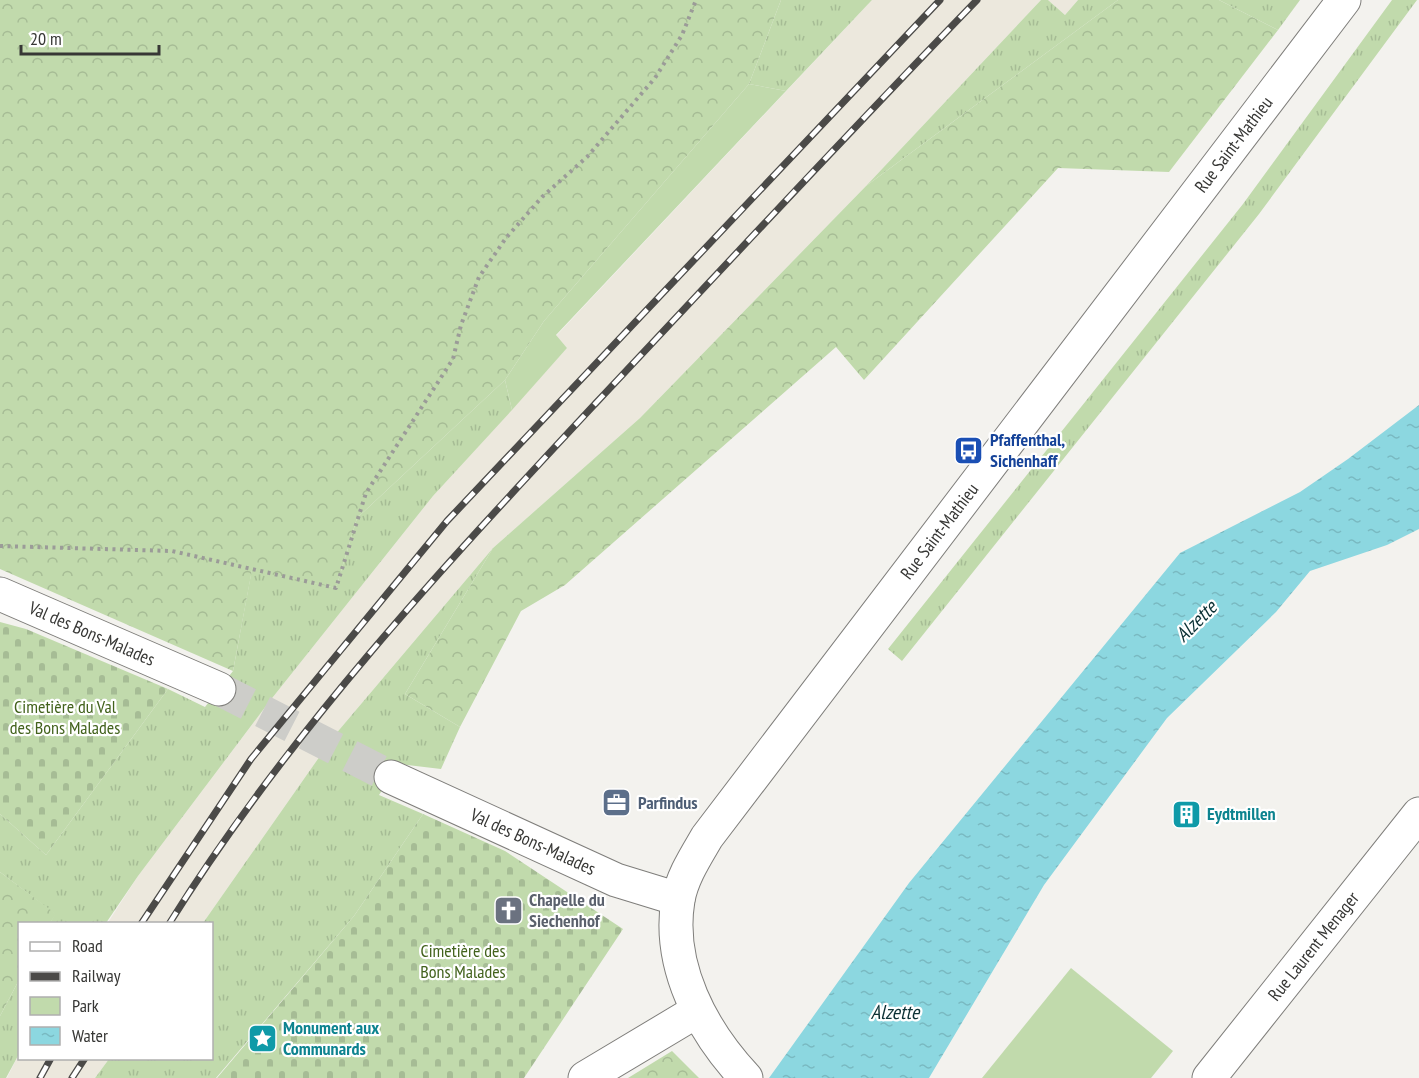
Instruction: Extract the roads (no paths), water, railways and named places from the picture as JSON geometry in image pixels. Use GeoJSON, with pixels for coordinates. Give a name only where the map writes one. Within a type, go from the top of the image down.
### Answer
{"type":"FeatureCollection","features":[{"type":"Feature","properties":{"kind":"main road","name":"Rue Saint-Mathieu"},"geometry":{"type":"LineString","coordinates":[[746,1078],[712,1037],[697,1011],[684,976],[677,938],[678,899],[690,865],[707,837],[1344,0]]}},
{"type":"Feature","properties":{"kind":"main road","name":"Val des Bons-Malades"},"geometry":{"type":"LineString","coordinates":[[0,594],[219,689]]}},
{"type":"Feature","properties":{"kind":"main road","name":"Val des Bons-Malades"},"geometry":{"type":"LineString","coordinates":[[391,777],[616,880],[678,899]]}},
{"type":"Feature","properties":{"kind":"main road","name":"Rue Laurent Menager"},"geometry":{"type":"LineString","coordinates":[[1209,1078],[1419,814]]}},
{"type":"Feature","properties":{"kind":"main road"},"geometry":{"type":"LineString","coordinates":[[585,1078],[697,1011]]}},
{"type":"Feature","properties":{"kind":"water","name":"Alzette"},"geometry":{"type":"Polygon","coordinates":[[[1419,405],[1419,529],[1387,545],[1310,571],[1276,612],[1167,718],[1044,885],[929,1078],[769,1078],[909,883],[1180,553],[1300,492],[1419,405]]]}},
{"type":"Feature","properties":{"kind":"tunnel"},"geometry":{"type":"LineString","coordinates":[[219,689],[391,777]]}},
{"type":"Feature","properties":{"kind":"railway"},"geometry":{"type":"LineString","coordinates":[[142,922],[251,759],[447,521],[940,0]]}},
{"type":"Feature","properties":{"kind":"railway"},"geometry":{"type":"LineString","coordinates":[[170,922],[264,785],[316,719],[425,590],[595,404],[977,0]]}},
{"type":"Feature","properties":{"kind":"railway"},"geometry":{"type":"LineString","coordinates":[[40,1078],[50,1060]]}},
{"type":"Feature","properties":{"kind":"railway"},"geometry":{"type":"LineString","coordinates":[[72,1078],[84,1060]]}},
{"type":"Feature","properties":{"kind":"place","name":"Pfaffenthal, Sichenhaff"},"geometry":{"type":"Point","coordinates":[969,450]}},
{"type":"Feature","properties":{"kind":"place","name":"Parfindus"},"geometry":{"type":"Point","coordinates":[617,803]}},
{"type":"Feature","properties":{"kind":"place","name":"Eydtmillen"},"geometry":{"type":"Point","coordinates":[1186,814]}},
{"type":"Feature","properties":{"kind":"place","name":"Chapelle du Siechenhof"},"geometry":{"type":"Point","coordinates":[508,910]}},
{"type":"Feature","properties":{"kind":"place","name":"Monument aux Communards"},"geometry":{"type":"Point","coordinates":[262,1038]}},
{"type":"Feature","properties":{"kind":"park label","name":"Cimetière du Val des Bons Malades"},"geometry":{"type":"Point","coordinates":[65,717]}},
{"type":"Feature","properties":{"kind":"park label","name":"Cimetière des Bons Malades"},"geometry":{"type":"Point","coordinates":[463,961]}}]}
